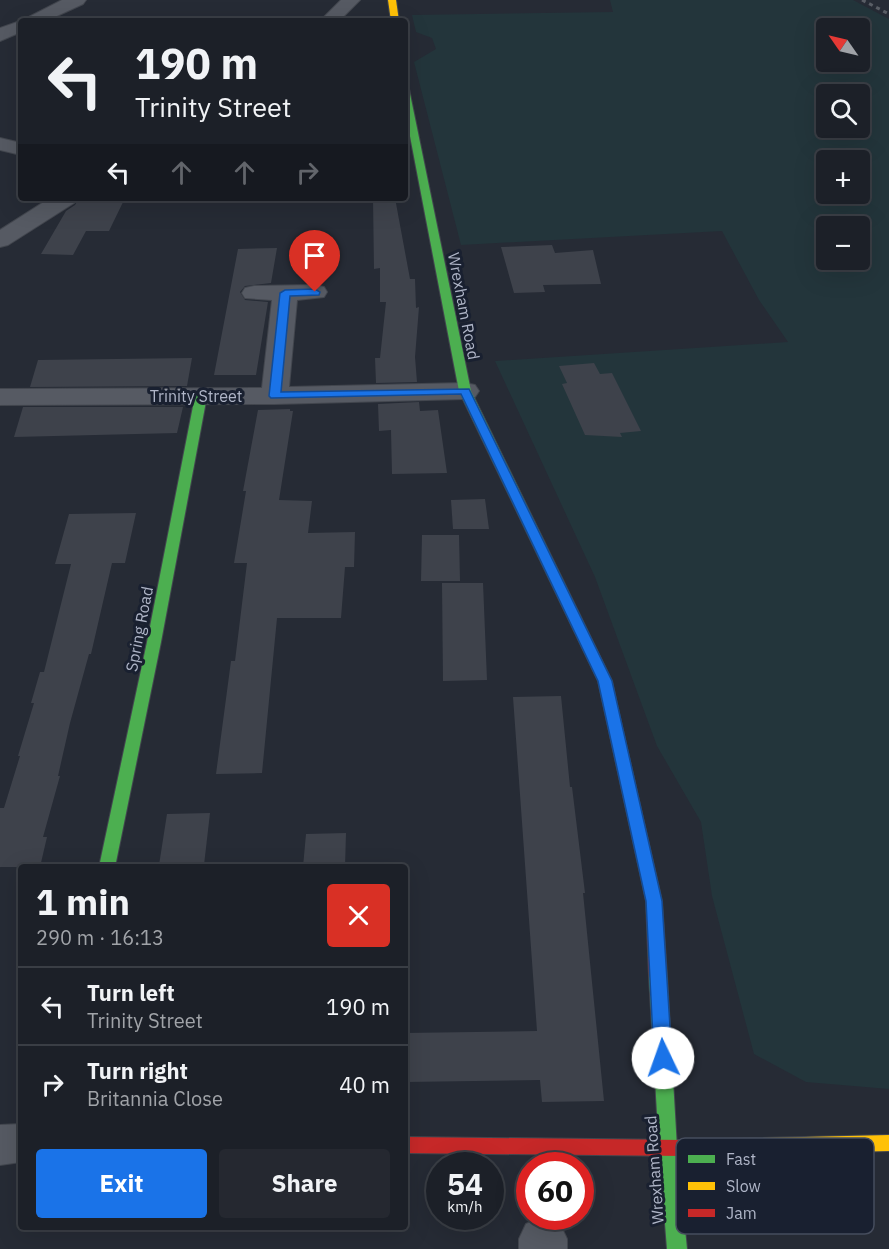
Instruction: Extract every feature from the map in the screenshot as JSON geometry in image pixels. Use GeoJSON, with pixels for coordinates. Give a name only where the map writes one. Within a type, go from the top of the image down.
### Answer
{"type":"FeatureCollection","features":[{"type":"Feature","properties":{"kind":"main road"},"geometry":{"type":"LineString","coordinates":[[392,0],[395,18]]}},
{"type":"Feature","properties":{"kind":"main road","name":"Wrexham Road"},"geometry":{"type":"LineString","coordinates":[[408,104],[465,391],[605,681],[654,901],[668,1148],[677,1249]]}},
{"type":"Feature","properties":{"kind":"main road","name":"Spring Road"},"geometry":{"type":"LineString","coordinates":[[108,864],[154,642],[201,396]]}},
{"type":"Feature","properties":{"kind":"main road"},"geometry":{"type":"LineString","coordinates":[[874,1143],[889,1143]]}},
{"type":"Feature","properties":{"kind":"main road"},"geometry":{"type":"LineString","coordinates":[[408,1145],[676,1148]]}},
{"type":"Feature","properties":{"kind":"street"},"geometry":{"type":"LineString","coordinates":[[37,18],[76,0]]}},
{"type":"Feature","properties":{"kind":"street"},"geometry":{"type":"LineString","coordinates":[[332,18],[350,1]]}},
{"type":"Feature","properties":{"kind":"street"},"geometry":{"type":"LineString","coordinates":[[0,35],[18,26]]}},
{"type":"Feature","properties":{"kind":"street"},"geometry":{"type":"LineString","coordinates":[[0,43],[18,46]]}},
{"type":"Feature","properties":{"kind":"street"},"geometry":{"type":"LineString","coordinates":[[0,144],[18,148]]}},
{"type":"Feature","properties":{"kind":"street"},"geometry":{"type":"LineString","coordinates":[[0,240],[61,201]]}},
{"type":"Feature","properties":{"kind":"street"},"geometry":{"type":"LineString","coordinates":[[254,293],[315,292]]}},
{"type":"Feature","properties":{"kind":"street"},"geometry":{"type":"LineString","coordinates":[[275,396],[285,293]]}},
{"type":"Feature","properties":{"kind":"street","name":"Trinity Street"},"geometry":{"type":"LineString","coordinates":[[0,398],[275,396],[465,391]]}},
{"type":"Feature","properties":{"kind":"street"},"geometry":{"type":"LineString","coordinates":[[0,1145],[18,1143]]}},
{"type":"Feature","properties":{"kind":"shaded area"},"geometry":{"type":"Polygon","coordinates":[[[610,0],[853,0],[889,19],[889,1089],[806,1082],[754,1054],[712,896],[701,822],[657,746],[595,577],[495,361],[788,342],[759,300],[722,231],[461,245],[414,62],[436,49],[432,38],[416,32],[412,15],[613,12],[610,0]]]}},
{"type":"Feature","properties":{"kind":"building"},"geometry":{"type":"Polygon","coordinates":[[[77,201],[124,201],[109,231],[86,231],[73,255],[41,254],[66,211],[77,201]]]}},
{"type":"Feature","properties":{"kind":"building"},"geometry":{"type":"Polygon","coordinates":[[[373,201],[396,201],[410,279],[415,279],[416,308],[419,307],[415,357],[417,382],[376,383],[375,358],[380,358],[386,302],[380,302],[380,268],[374,269],[373,201]]]}},
{"type":"Feature","properties":{"kind":"building"},"geometry":{"type":"Polygon","coordinates":[[[552,245],[555,253],[593,250],[601,284],[543,285],[545,292],[514,293],[501,247],[552,245]]]}},
{"type":"Feature","properties":{"kind":"building"},"geometry":{"type":"Polygon","coordinates":[[[277,248],[271,283],[245,286],[240,292],[245,300],[268,302],[256,375],[214,375],[238,249],[277,248]]]}},
{"type":"Feature","properties":{"kind":"building"},"geometry":{"type":"Polygon","coordinates":[[[192,358],[187,386],[30,387],[38,360],[192,358]]]}},
{"type":"Feature","properties":{"kind":"building"},"geometry":{"type":"Polygon","coordinates":[[[594,363],[600,374],[612,373],[641,431],[620,433],[622,437],[585,435],[562,384],[567,383],[559,366],[594,363]]]}},
{"type":"Feature","properties":{"kind":"building"},"geometry":{"type":"Polygon","coordinates":[[[419,402],[420,411],[438,410],[447,473],[392,474],[391,430],[379,431],[378,404],[419,402]]]}},
{"type":"Feature","properties":{"kind":"building"},"geometry":{"type":"Polygon","coordinates":[[[23,407],[183,407],[177,433],[14,437],[23,407]]]}},
{"type":"Feature","properties":{"kind":"building"},"geometry":{"type":"Polygon","coordinates":[[[290,409],[293,411],[279,500],[312,501],[308,533],[355,532],[354,567],[345,567],[341,618],[277,618],[262,773],[216,774],[231,661],[235,661],[247,563],[234,563],[246,491],[243,491],[258,410],[290,409]]]}},
{"type":"Feature","properties":{"kind":"building"},"geometry":{"type":"Polygon","coordinates":[[[485,499],[489,529],[453,529],[451,500],[485,499]]]}},
{"type":"Feature","properties":{"kind":"building"},"geometry":{"type":"Polygon","coordinates":[[[136,513],[125,563],[112,563],[91,654],[89,654],[70,723],[58,776],[60,776],[43,837],[47,837],[41,864],[0,867],[0,808],[4,808],[20,756],[18,756],[34,703],[31,703],[40,672],[44,672],[71,564],[55,564],[69,514],[136,513]]]}},
{"type":"Feature","properties":{"kind":"building"},"geometry":{"type":"Polygon","coordinates":[[[422,535],[459,535],[460,581],[421,581],[422,535]]]}},
{"type":"Feature","properties":{"kind":"building"},"geometry":{"type":"Polygon","coordinates":[[[442,583],[483,583],[487,680],[443,681],[442,583]]]}},
{"type":"Feature","properties":{"kind":"building"},"geometry":{"type":"Polygon","coordinates":[[[561,696],[570,787],[572,787],[585,893],[583,893],[604,1101],[542,1102],[540,1080],[408,1082],[408,1033],[537,1031],[513,697],[561,696]]]}},
{"type":"Feature","properties":{"kind":"building"},"geometry":{"type":"Polygon","coordinates":[[[210,813],[204,864],[159,864],[167,814],[210,813]]]}},
{"type":"Feature","properties":{"kind":"building"},"geometry":{"type":"Polygon","coordinates":[[[346,833],[345,864],[303,864],[306,834],[346,833]]]}},
{"type":"Feature","properties":{"kind":"railway"},"geometry":{"type":"LineString","coordinates":[[862,0],[889,14]]}},
{"type":"Feature","properties":{"kind":"traffic: fast"},"geometry":{"type":"LineString","coordinates":[[408,104],[465,391],[605,681],[612,713]]}},
{"type":"Feature","properties":{"kind":"traffic: fast"},"geometry":{"type":"LineString","coordinates":[[108,864],[154,642],[201,396]]}},
{"type":"Feature","properties":{"kind":"traffic: fast"},"geometry":{"type":"LineString","coordinates":[[658,976],[668,1148],[677,1249]]}},
{"type":"Feature","properties":{"kind":"traffic: slow"},"geometry":{"type":"LineString","coordinates":[[392,0],[395,18]]}},
{"type":"Feature","properties":{"kind":"traffic: slow"},"geometry":{"type":"LineString","coordinates":[[874,1143],[889,1143]]}},
{"type":"Feature","properties":{"kind":"traffic: jam"},"geometry":{"type":"LineString","coordinates":[[612,713],[654,901],[658,976]]}},
{"type":"Feature","properties":{"kind":"traffic: jam"},"geometry":{"type":"LineString","coordinates":[[408,1145],[676,1148]]}},
{"type":"Feature","properties":{"kind":"route"},"geometry":{"type":"LineString","coordinates":[[315,292],[285,293],[275,396],[465,391],[605,681],[654,901],[663,1058]]}}]}
